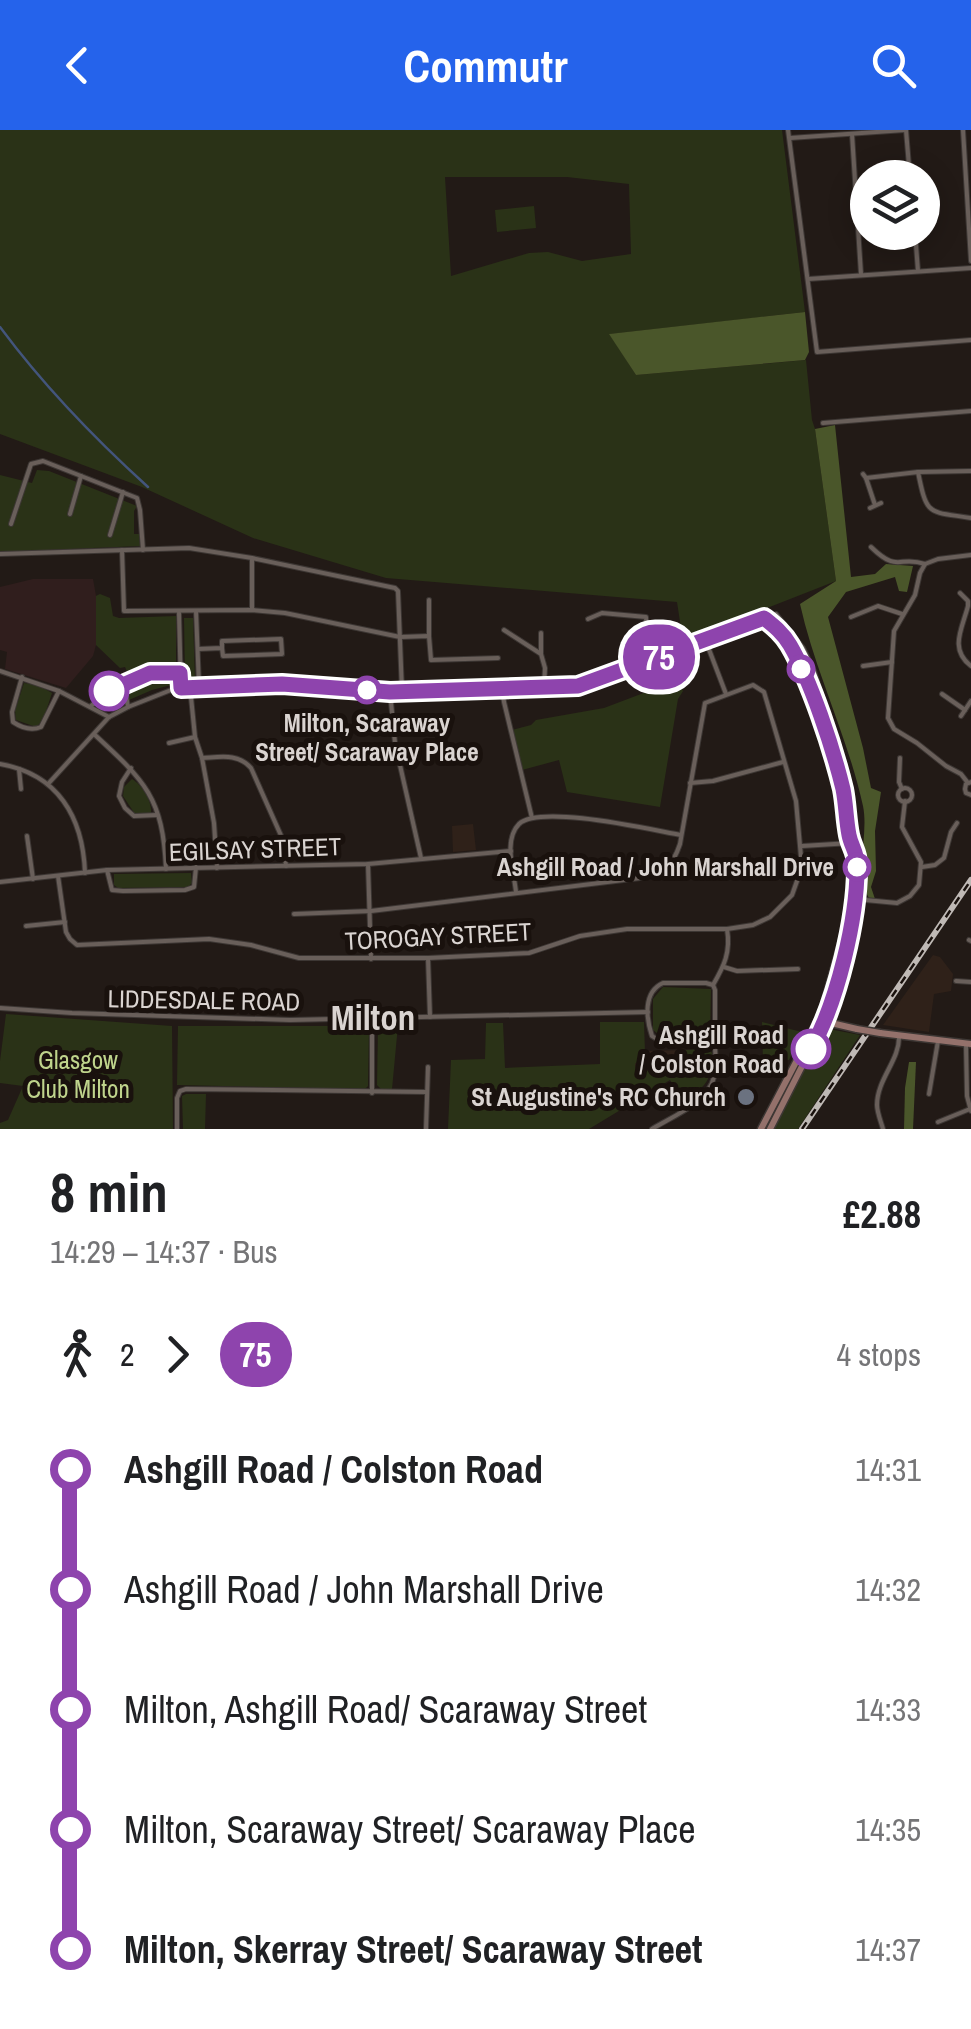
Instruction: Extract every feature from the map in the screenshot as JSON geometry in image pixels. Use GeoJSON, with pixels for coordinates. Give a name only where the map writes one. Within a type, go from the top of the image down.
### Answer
{"type":"FeatureCollection","features":[{"type":"Feature","properties":{"kind":"street"},"geometry":{"type":"LineString","coordinates":[[788,130],[818,352],[971,340]]}},
{"type":"Feature","properties":{"kind":"street"},"geometry":{"type":"LineString","coordinates":[[789,138],[906,130],[908,160]]}},
{"type":"Feature","properties":{"kind":"street"},"geometry":{"type":"LineString","coordinates":[[808,280],[971,264],[963,130]]}},
{"type":"Feature","properties":{"kind":"street"},"geometry":{"type":"LineString","coordinates":[[852,134],[861,276]]}},
{"type":"Feature","properties":{"kind":"street"},"geometry":{"type":"LineString","coordinates":[[916,250],[918,272]]}},
{"type":"Feature","properties":{"kind":"street"},"geometry":{"type":"LineString","coordinates":[[823,422],[971,411]]}},
{"type":"Feature","properties":{"kind":"street"},"geometry":{"type":"LineString","coordinates":[[11,524],[31,464],[43,461],[136,498],[143,550]]}},
{"type":"Feature","properties":{"kind":"street"},"geometry":{"type":"LineString","coordinates":[[876,506],[864,476],[971,471]]}},
{"type":"Feature","properties":{"kind":"street"},"geometry":{"type":"LineString","coordinates":[[918,472],[924,502],[929,508],[971,518]]}},
{"type":"Feature","properties":{"kind":"street"},"geometry":{"type":"LineString","coordinates":[[70,514],[82,476]]}},
{"type":"Feature","properties":{"kind":"street"},"geometry":{"type":"LineString","coordinates":[[110,535],[123,492]]}},
{"type":"Feature","properties":{"kind":"street"},"geometry":{"type":"LineString","coordinates":[[871,547],[886,561],[925,564]]}},
{"type":"Feature","properties":{"kind":"street"},"geometry":{"type":"LineString","coordinates":[[0,554],[189,548],[395,588],[402,691]]}},
{"type":"Feature","properties":{"kind":"street"},"geometry":{"type":"LineString","coordinates":[[122,550],[124,611],[252,610],[320,618],[400,637],[429,636]]}},
{"type":"Feature","properties":{"kind":"street"},"geometry":{"type":"LineString","coordinates":[[971,554],[938,558],[925,564],[910,604],[894,631],[887,712],[894,729],[961,774],[969,782],[965,791],[971,795]]}},
{"type":"Feature","properties":{"kind":"street"},"geometry":{"type":"LineString","coordinates":[[252,558],[252,610]]}},
{"type":"Feature","properties":{"kind":"street"},"geometry":{"type":"LineString","coordinates":[[960,593],[969,600],[958,641],[959,652],[971,666]]}},
{"type":"Feature","properties":{"kind":"street"},"geometry":{"type":"LineString","coordinates":[[428,600],[431,660],[498,658]]}},
{"type":"Feature","properties":{"kind":"street"},"geometry":{"type":"LineString","coordinates":[[850,617],[878,606],[902,614]]}},
{"type":"Feature","properties":{"kind":"street"},"geometry":{"type":"LineString","coordinates":[[196,611],[199,686]]}},
{"type":"Feature","properties":{"kind":"street"},"geometry":{"type":"LineString","coordinates":[[179,612],[181,688]]}},
{"type":"Feature","properties":{"kind":"street"},"geometry":{"type":"LineString","coordinates":[[588,620],[602,613],[646,617],[648,661]]}},
{"type":"Feature","properties":{"kind":"street"},"geometry":{"type":"LineString","coordinates":[[48,784],[109,717],[171,690],[298,685],[390,692],[582,686],[776,614],[803,648],[814,671],[848,783],[854,825],[855,838],[851,843],[802,846]]}},
{"type":"Feature","properties":{"kind":"street"},"geometry":{"type":"LineString","coordinates":[[761,1129],[821,1021],[843,931],[851,843],[844,793],[810,690],[791,646],[780,630],[764,618]]}},
{"type":"Feature","properties":{"kind":"street"},"geometry":{"type":"LineString","coordinates":[[504,630],[541,654]]}},
{"type":"Feature","properties":{"kind":"street"},"geometry":{"type":"LineString","coordinates":[[541,633],[544,687]]}},
{"type":"Feature","properties":{"kind":"street"},"geometry":{"type":"LineString","coordinates":[[281,639],[282,654],[223,656],[222,648],[222,641],[281,639]]}},
{"type":"Feature","properties":{"kind":"street"},"geometry":{"type":"LineString","coordinates":[[294,914],[371,910],[640,878],[668,868],[681,835],[702,707],[726,694],[706,639]]}},
{"type":"Feature","properties":{"kind":"street"},"geometry":{"type":"LineString","coordinates":[[638,647],[647,648]]}},
{"type":"Feature","properties":{"kind":"street"},"geometry":{"type":"LineString","coordinates":[[198,649],[222,648]]}},
{"type":"Feature","properties":{"kind":"street"},"geometry":{"type":"LineString","coordinates":[[864,666],[892,662]]}},
{"type":"Feature","properties":{"kind":"street"},"geometry":{"type":"LineString","coordinates":[[0,671],[59,691],[109,717]]}},
{"type":"Feature","properties":{"kind":"street"},"geometry":{"type":"LineString","coordinates":[[90,706],[117,687],[150,673],[180,673]]}},
{"type":"Feature","properties":{"kind":"street"},"geometry":{"type":"LineString","coordinates":[[22,677],[12,712],[13,722],[20,727],[42,727],[59,691]]}},
{"type":"Feature","properties":{"kind":"street","name":"TOROGAY STREET"},"geometry":{"type":"LineString","coordinates":[[65,922],[76,945],[210,939],[300,958],[371,959],[529,952],[580,936],[627,929],[727,929],[752,925],[770,917],[786,902],[797,881],[802,846],[796,801],[761,688],[752,685],[726,694]]}},
{"type":"Feature","properties":{"kind":"street"},"geometry":{"type":"LineString","coordinates":[[117,687],[126,695],[128,706]]}},
{"type":"Feature","properties":{"kind":"street"},"geometry":{"type":"LineString","coordinates":[[190,687],[195,737],[214,824],[217,868]]}},
{"type":"Feature","properties":{"kind":"street"},"geometry":{"type":"LineString","coordinates":[[502,688],[532,818]]}},
{"type":"Feature","properties":{"kind":"street"},"geometry":{"type":"LineString","coordinates":[[390,692],[394,743],[421,858]]}},
{"type":"Feature","properties":{"kind":"street"},"geometry":{"type":"LineString","coordinates":[[942,694],[965,710]]}},
{"type":"Feature","properties":{"kind":"street"},"geometry":{"type":"LineString","coordinates":[[960,716],[971,701]]}},
{"type":"Feature","properties":{"kind":"street"},"geometry":{"type":"LineString","coordinates":[[95,735],[146,787],[162,824],[166,869]]}},
{"type":"Feature","properties":{"kind":"street"},"geometry":{"type":"LineString","coordinates":[[169,744],[195,737]]}},
{"type":"Feature","properties":{"kind":"street"},"geometry":{"type":"LineString","coordinates":[[202,758],[243,759],[251,768],[283,840],[286,866]]}},
{"type":"Feature","properties":{"kind":"street"},"geometry":{"type":"LineString","coordinates":[[900,758],[898,782],[902,789]]}},
{"type":"Feature","properties":{"kind":"street"},"geometry":{"type":"LineString","coordinates":[[690,783],[713,782],[784,762]]}},
{"type":"Feature","properties":{"kind":"street"},"geometry":{"type":"LineString","coordinates":[[0,764],[19,768],[48,784],[67,805],[84,848],[85,873]]}},
{"type":"Feature","properties":{"kind":"street"},"geometry":{"type":"LineString","coordinates":[[19,768],[21,790]]}},
{"type":"Feature","properties":{"kind":"street"},"geometry":{"type":"LineString","coordinates":[[130,768],[118,796],[125,808],[134,816],[158,814]]}},
{"type":"Feature","properties":{"kind":"street"},"geometry":{"type":"LineString","coordinates":[[855,899],[904,901],[919,886],[922,868],[902,827],[905,802],[912,792],[902,789]]}},
{"type":"Feature","properties":{"kind":"street"},"geometry":{"type":"LineString","coordinates":[[902,789],[898,796],[905,802]]}},
{"type":"Feature","properties":{"kind":"street"},"geometry":{"type":"LineString","coordinates":[[516,893],[513,834],[520,824],[532,818],[596,820],[681,835]]}},
{"type":"Feature","properties":{"kind":"street"},"geometry":{"type":"LineString","coordinates":[[922,868],[944,858],[956,822]]}},
{"type":"Feature","properties":{"kind":"street"},"geometry":{"type":"LineString","coordinates":[[27,836],[33,879]]}},
{"type":"Feature","properties":{"kind":"street"},"geometry":{"type":"LineString","coordinates":[[770,1129],[821,1021],[846,948],[858,861],[851,843]]}},
{"type":"Feature","properties":{"kind":"street","name":"EGILSAY STREET"},"geometry":{"type":"LineString","coordinates":[[0,882],[107,870],[368,864],[511,851]]}},
{"type":"Feature","properties":{"kind":"street"},"geometry":{"type":"LineString","coordinates":[[368,864],[371,959]]}},
{"type":"Feature","properties":{"kind":"street"},"geometry":{"type":"LineString","coordinates":[[107,870],[112,890],[185,890],[194,886],[196,867]]}},
{"type":"Feature","properties":{"kind":"street"},"geometry":{"type":"LineString","coordinates":[[26,926],[65,922],[58,876]]}},
{"type":"Feature","properties":{"kind":"street"},"geometry":{"type":"LineString","coordinates":[[712,985],[730,948],[727,929]]}},
{"type":"Feature","properties":{"kind":"street"},"geometry":{"type":"LineString","coordinates":[[428,958],[430,1017]]}},
{"type":"Feature","properties":{"kind":"street"},"geometry":{"type":"LineString","coordinates":[[724,967],[737,971],[798,970]]}},
{"type":"Feature","properties":{"kind":"street"},"geometry":{"type":"LineString","coordinates":[[956,981],[971,982]]}},
{"type":"Feature","properties":{"kind":"street"},"geometry":{"type":"LineString","coordinates":[[652,1129],[699,1100],[714,1080],[715,1044],[715,990],[706,983],[658,984],[650,992],[649,1030],[658,1041],[676,1045],[715,1044]]}},
{"type":"Feature","properties":{"kind":"street","name":"LIDDESDALE ROAD"},"geometry":{"type":"LineString","coordinates":[[0,1008],[177,1018],[372,1019],[648,1012]]}},
{"type":"Feature","properties":{"kind":"street"},"geometry":{"type":"LineString","coordinates":[[372,1019],[372,1093]]}},
{"type":"Feature","properties":{"kind":"street"},"geometry":{"type":"LineString","coordinates":[[821,1021],[968,1044],[971,1110],[938,1122]]}},
{"type":"Feature","properties":{"kind":"street"},"geometry":{"type":"LineString","coordinates":[[882,1129],[876,1106],[890,1062],[900,1048],[899,1036]]}},
{"type":"Feature","properties":{"kind":"street"},"geometry":{"type":"LineString","coordinates":[[929,1094],[938,1041]]}},
{"type":"Feature","properties":{"kind":"street"},"geometry":{"type":"LineString","coordinates":[[426,1129],[428,1067]]}},
{"type":"Feature","properties":{"kind":"street"},"geometry":{"type":"LineString","coordinates":[[178,1129],[176,1098],[186,1089],[427,1092]]}},
{"type":"Feature","properties":{"kind":"shaded area"},"geometry":{"type":"Polygon","coordinates":[[[33,579],[93,579],[96,645],[93,656],[66,688],[5,669],[7,652],[0,650],[0,587],[33,579]]]}},
{"type":"Feature","properties":{"kind":"shaded area"},"geometry":{"type":"Polygon","coordinates":[[[473,824],[476,850],[453,852],[452,826],[473,824]]]}},
{"type":"Feature","properties":{"kind":"shaded area"},"geometry":{"type":"Polygon","coordinates":[[[933,955],[940,957],[953,974],[951,991],[934,994],[929,1032],[883,1025],[933,955]]]}},
{"type":"Feature","properties":{"kind":"shaded area"},"geometry":{"type":"Polygon","coordinates":[[[686,1050],[686,1065],[681,1070],[636,1071],[635,1064],[645,1051],[686,1050]]]}},
{"type":"Feature","properties":{"kind":"green space"},"geometry":{"type":"Polygon","coordinates":[[[0,130],[782,130],[805,312],[610,334],[636,375],[806,360],[836,581],[683,641],[677,602],[386,578],[253,538],[142,487],[0,434],[0,130]],[[445,177],[451,276],[529,253],[548,252],[582,261],[631,254],[629,184],[567,177],[445,177]]]}},
{"type":"Feature","properties":{"kind":"green space"},"geometry":{"type":"Polygon","coordinates":[[[534,206],[536,228],[497,232],[495,210],[534,206]]]}},
{"type":"Feature","properties":{"kind":"green space"},"geometry":{"type":"Polygon","coordinates":[[[805,312],[809,352],[805,360],[636,375],[609,334],[805,312]]]}},
{"type":"Feature","properties":{"kind":"green space"},"geometry":{"type":"Polygon","coordinates":[[[835,425],[851,577],[875,574],[886,564],[913,566],[907,592],[899,591],[895,577],[846,592],[828,617],[871,788],[881,792],[875,831],[876,871],[871,887],[875,899],[869,898],[863,877],[864,817],[857,780],[800,604],[836,581],[815,429],[835,425]]]}},
{"type":"Feature","properties":{"kind":"green space"},"geometry":{"type":"Polygon","coordinates":[[[37,470],[49,471],[137,506],[134,534],[139,534],[140,546],[0,552],[0,475],[32,483],[37,470]]]}},
{"type":"Feature","properties":{"kind":"green space"},"geometry":{"type":"Polygon","coordinates":[[[96,596],[110,598],[113,616],[119,618],[176,616],[176,669],[129,676],[125,667],[120,668],[96,645],[96,596]]]}},
{"type":"Feature","properties":{"kind":"green space"},"geometry":{"type":"Polygon","coordinates":[[[184,618],[193,618],[195,680],[185,680],[184,618]]]}},
{"type":"Feature","properties":{"kind":"green space"},"geometry":{"type":"Polygon","coordinates":[[[176,680],[175,684],[129,700],[129,693],[123,690],[148,681],[176,680]]]}},
{"type":"Feature","properties":{"kind":"green space"},"geometry":{"type":"Polygon","coordinates":[[[678,680],[683,691],[678,699],[660,807],[567,792],[559,760],[522,770],[512,730],[536,720],[604,708],[678,680]]]}},
{"type":"Feature","properties":{"kind":"green space"},"geometry":{"type":"Polygon","coordinates":[[[24,683],[52,693],[43,720],[36,727],[16,720],[24,683]]]}},
{"type":"Feature","properties":{"kind":"green space"},"geometry":{"type":"Polygon","coordinates":[[[132,779],[146,794],[151,813],[135,814],[123,796],[124,787],[132,779]]]}},
{"type":"Feature","properties":{"kind":"green space"},"geometry":{"type":"Polygon","coordinates":[[[191,873],[192,883],[188,887],[114,885],[114,874],[191,873]]]}},
{"type":"Feature","properties":{"kind":"green space"},"geometry":{"type":"Polygon","coordinates":[[[663,987],[711,989],[710,1041],[666,1040],[653,1030],[653,999],[663,987]]]}},
{"type":"Feature","properties":{"kind":"green space","name":"Glasgow Club Milton"},"geometry":{"type":"Polygon","coordinates":[[[6,1014],[172,1026],[173,1129],[0,1129],[23,1086],[0,1083],[6,1014]]]}},
{"type":"Feature","properties":{"kind":"green space"},"geometry":{"type":"Polygon","coordinates":[[[600,1022],[644,1022],[645,1053],[635,1064],[636,1071],[681,1070],[686,1065],[686,1050],[708,1049],[712,1053],[709,1077],[684,1102],[670,1080],[589,1129],[448,1129],[451,1060],[485,1059],[486,1023],[503,1023],[505,1068],[600,1064],[600,1022]]]}},
{"type":"Feature","properties":{"kind":"green space"},"geometry":{"type":"Polygon","coordinates":[[[762,1022],[802,1032],[789,1060],[763,1063],[762,1022]]]}},
{"type":"Feature","properties":{"kind":"green space"},"geometry":{"type":"Polygon","coordinates":[[[381,1025],[398,1025],[392,1089],[377,1085],[381,1025]]]}},
{"type":"Feature","properties":{"kind":"green space"},"geometry":{"type":"Polygon","coordinates":[[[178,1026],[365,1026],[369,1028],[368,1086],[365,1089],[177,1085],[178,1026]]]}},
{"type":"Feature","properties":{"kind":"green space"},"geometry":{"type":"Polygon","coordinates":[[[829,1029],[860,1035],[798,1129],[773,1129],[807,1062],[829,1029]]]}},
{"type":"Feature","properties":{"kind":"green space"},"geometry":{"type":"Polygon","coordinates":[[[909,1062],[916,1062],[913,1129],[904,1129],[905,1088],[909,1062]]]}},
{"type":"Feature","properties":{"kind":"green space"},"geometry":{"type":"Polygon","coordinates":[[[206,1094],[205,1129],[183,1129],[182,1096],[206,1094]]]}},
{"type":"Feature","properties":{"kind":"waterway"},"geometry":{"type":"LineString","coordinates":[[0,327],[70,410],[148,487]]}},
{"type":"Feature","properties":{"kind":"railway"},"geometry":{"type":"LineString","coordinates":[[802,1129],[971,880]]}},
{"type":"Feature","properties":{"kind":"bus line","name":"75"},"geometry":{"type":"LineString","coordinates":[[109,691],[150,673],[180,673],[181,688],[282,684],[390,692],[582,686],[764,618],[780,630],[791,646],[810,690],[844,793],[849,838],[858,861],[846,948],[824,1022],[811,1049]]}},
{"type":"Feature","properties":{"kind":"place","name":"Milton, Scaraway Street/ Scaraway Place"},"geometry":{"type":"Point","coordinates":[367,690]}},
{"type":"Feature","properties":{"kind":"place","name":"Ashgill Road / John Marshall Drive"},"geometry":{"type":"Point","coordinates":[857,867]}},
{"type":"Feature","properties":{"kind":"place","name":"Ashgill Road / Colston Road"},"geometry":{"type":"Point","coordinates":[811,1049]}},
{"type":"Feature","properties":{"kind":"place","name":"St Augustine's RC Church"},"geometry":{"type":"Point","coordinates":[746,1097]}},
{"type":"Feature","properties":{"kind":"district","name":"Milton"},"geometry":{"type":"Point","coordinates":[373,1018]}}]}
